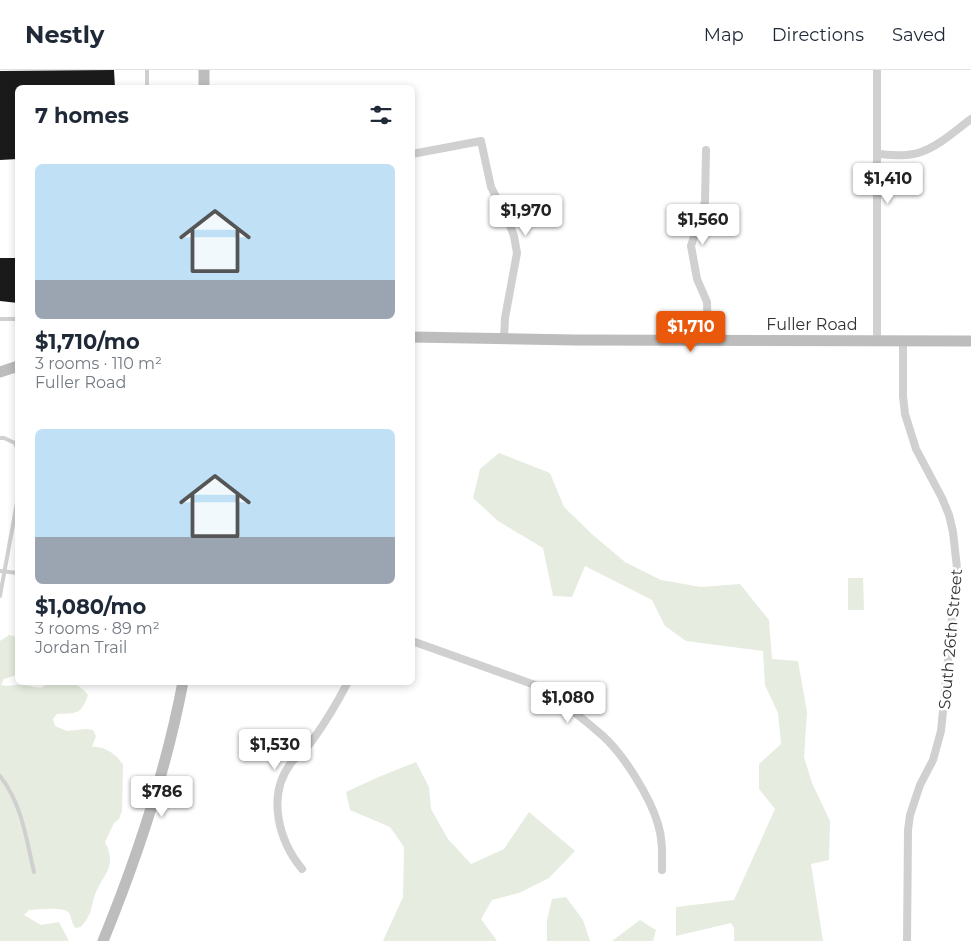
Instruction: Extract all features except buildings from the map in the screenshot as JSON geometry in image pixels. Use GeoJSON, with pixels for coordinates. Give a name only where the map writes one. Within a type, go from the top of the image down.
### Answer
{"type":"FeatureCollection","features":[{"type":"Feature","properties":{"kind":"street"},"geometry":{"type":"LineString","coordinates":[[204,70],[204,85]]}},
{"type":"Feature","properties":{"kind":"street"},"geometry":{"type":"LineString","coordinates":[[877,340],[878,70]]}},
{"type":"Feature","properties":{"kind":"street"},"geometry":{"type":"LineString","coordinates":[[877,154],[906,155],[920,152],[928,149],[971,119]]}},
{"type":"Feature","properties":{"kind":"street"},"geometry":{"type":"LineString","coordinates":[[415,153],[481,141],[491,186],[508,220],[514,236],[517,253],[505,318],[504,339]]}},
{"type":"Feature","properties":{"kind":"street"},"geometry":{"type":"LineString","coordinates":[[706,150],[705,202],[691,246],[697,279],[707,302],[708,340]]}},
{"type":"Feature","properties":{"kind":"street","name":"Fuller Road"},"geometry":{"type":"LineString","coordinates":[[415,337],[971,340]]}},
{"type":"Feature","properties":{"kind":"street","name":"South 26th Street"},"geometry":{"type":"LineString","coordinates":[[903,341],[903,396],[905,414],[916,449],[949,515],[955,541],[957,568],[941,731],[933,760],[917,793],[908,830],[907,941]]}},
{"type":"Feature","properties":{"kind":"street"},"geometry":{"type":"LineString","coordinates":[[0,372],[15,367]]}},
{"type":"Feature","properties":{"kind":"street"},"geometry":{"type":"LineString","coordinates":[[415,642],[535,685],[604,737],[624,762],[655,815],[663,847],[662,870]]}},
{"type":"Feature","properties":{"kind":"street"},"geometry":{"type":"LineString","coordinates":[[102,941],[149,816],[170,740],[182,685]]}},
{"type":"Feature","properties":{"kind":"street"},"geometry":{"type":"LineString","coordinates":[[302,869],[284,841],[279,824],[281,788],[291,764],[315,737],[346,685]]}},
{"type":"Feature","properties":{"kind":"lane"},"geometry":{"type":"LineString","coordinates":[[147,70],[147,85]]}},
{"type":"Feature","properties":{"kind":"lane"},"geometry":{"type":"LineString","coordinates":[[0,319],[15,319]]}},
{"type":"Feature","properties":{"kind":"lane"},"geometry":{"type":"LineString","coordinates":[[0,438],[15,443]]}},
{"type":"Feature","properties":{"kind":"lane"},"geometry":{"type":"LineString","coordinates":[[0,596],[15,515]]}},
{"type":"Feature","properties":{"kind":"lane"},"geometry":{"type":"LineString","coordinates":[[0,571],[15,573]]}},
{"type":"Feature","properties":{"kind":"lane"},"geometry":{"type":"LineString","coordinates":[[0,776],[10,788],[18,803],[34,872]]}},
{"type":"Feature","properties":{"kind":"shaded area"},"geometry":{"type":"Polygon","coordinates":[[[499,453],[550,473],[564,507],[625,562],[661,580],[701,587],[740,584],[769,620],[772,659],[798,661],[807,712],[804,757],[812,783],[830,821],[829,860],[811,864],[823,941],[734,941],[734,928],[731,923],[676,936],[676,907],[734,900],[775,809],[759,789],[759,764],[781,744],[778,713],[765,685],[763,651],[686,641],[665,626],[652,600],[585,566],[572,597],[553,596],[543,548],[498,521],[473,498],[480,469],[499,453]]]}},
{"type":"Feature","properties":{"kind":"shaded area"},"geometry":{"type":"Polygon","coordinates":[[[848,578],[863,578],[864,610],[848,610],[848,578]]]}},
{"type":"Feature","properties":{"kind":"shaded area"},"geometry":{"type":"Polygon","coordinates":[[[9,635],[15,636],[15,676],[4,679],[1,685],[35,687],[43,687],[45,685],[79,686],[88,695],[83,706],[74,713],[57,714],[53,719],[55,726],[67,731],[93,730],[96,736],[92,747],[110,752],[123,765],[122,811],[105,842],[110,863],[96,892],[90,913],[85,922],[81,927],[75,928],[69,913],[57,909],[29,910],[24,915],[41,925],[59,922],[69,941],[0,941],[0,641],[9,635]]]}},
{"type":"Feature","properties":{"kind":"shaded area"},"geometry":{"type":"Polygon","coordinates":[[[416,762],[429,787],[431,809],[448,839],[471,864],[504,849],[529,812],[575,851],[549,878],[519,893],[492,900],[481,919],[497,941],[383,941],[403,897],[404,847],[390,827],[350,810],[346,792],[416,762]]]}},
{"type":"Feature","properties":{"kind":"shaded area"},"geometry":{"type":"Polygon","coordinates":[[[566,897],[583,920],[590,941],[547,941],[547,920],[552,899],[566,897]]]}},
{"type":"Feature","properties":{"kind":"shaded area"},"geometry":{"type":"Polygon","coordinates":[[[640,920],[656,930],[653,941],[612,941],[640,920]]]}}]}
